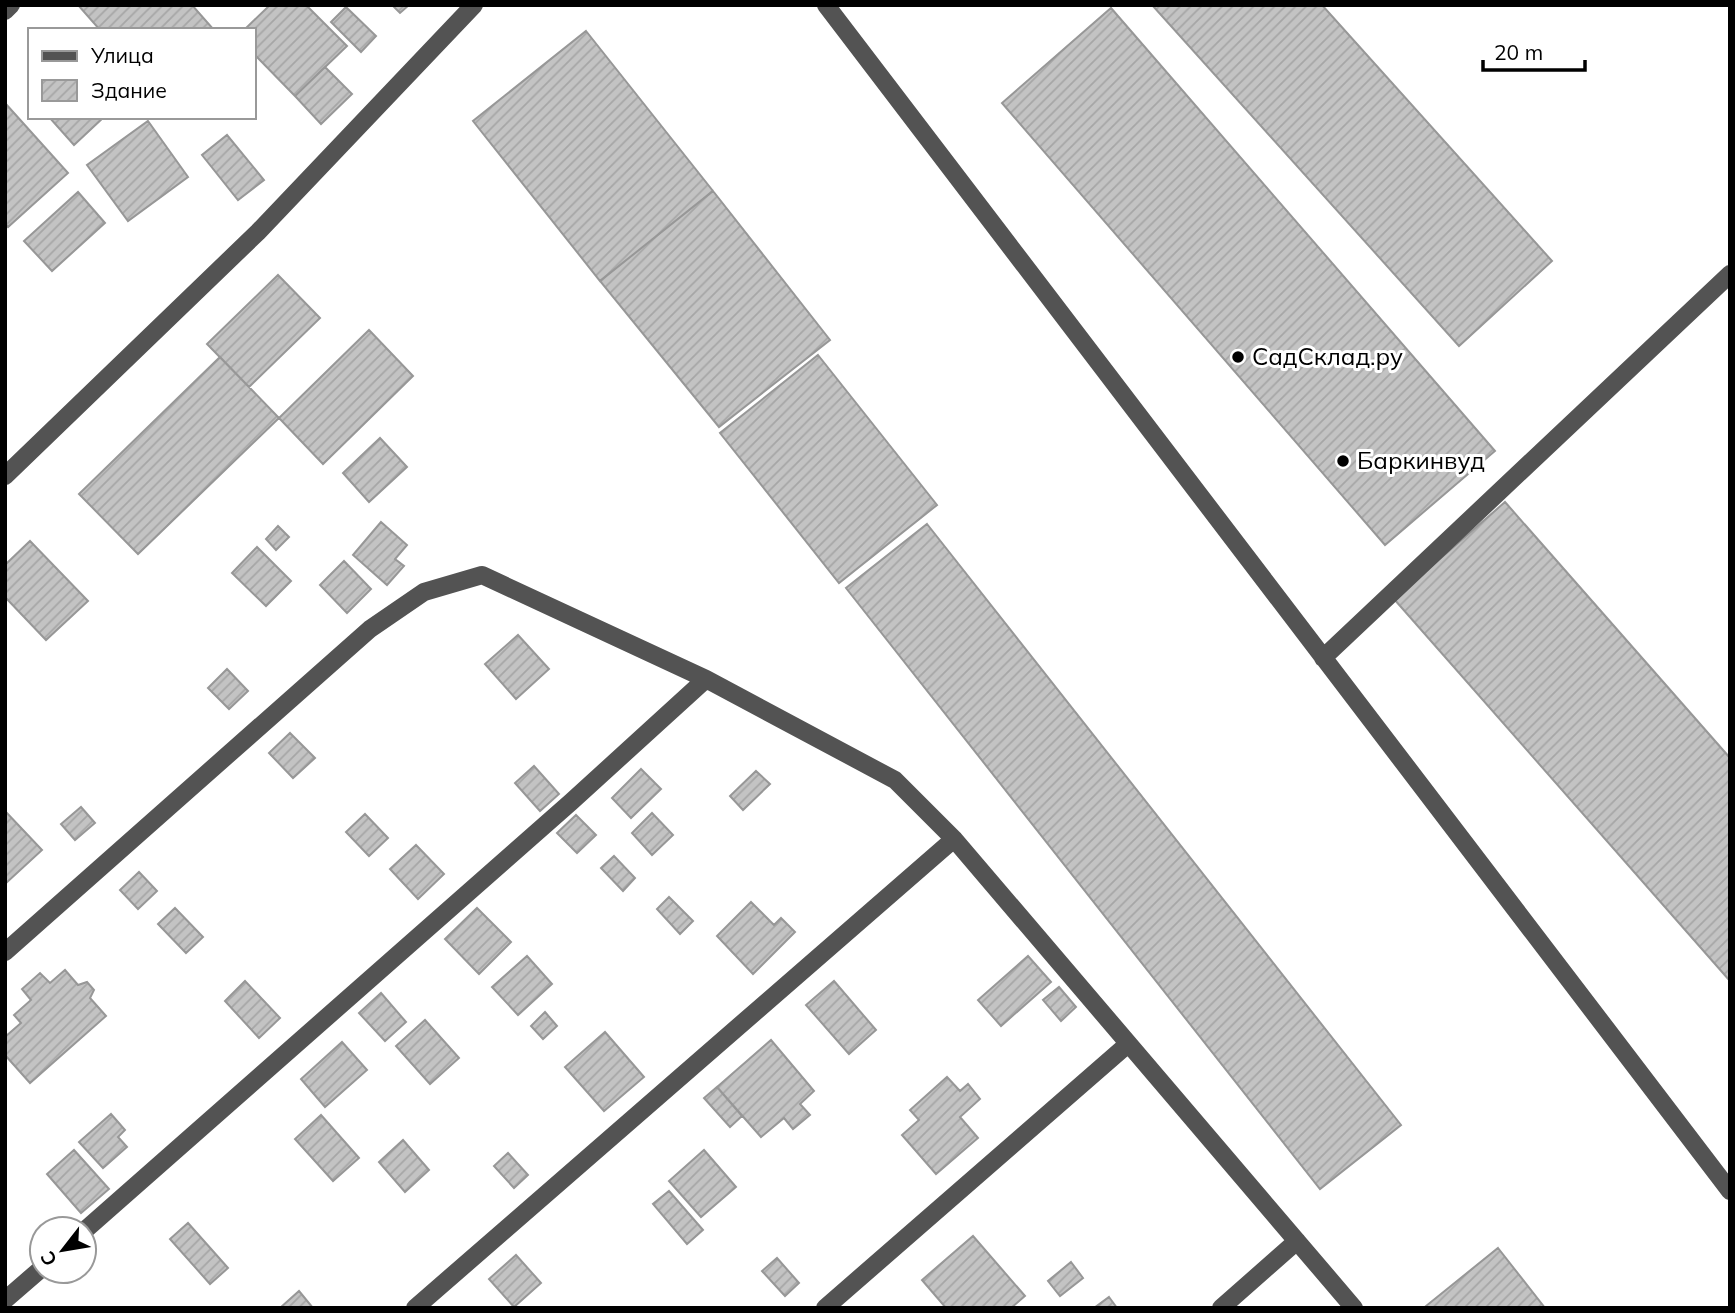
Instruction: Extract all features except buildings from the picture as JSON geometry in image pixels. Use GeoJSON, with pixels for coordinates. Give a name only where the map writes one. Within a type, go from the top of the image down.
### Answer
{"type":"FeatureCollection","features":[{"type":"Feature","properties":{"kind":"lane"},"geometry":{"type":"LineString","coordinates":[[5,11],[11,5]]}},
{"type":"Feature","properties":{"kind":"lane"},"geometry":{"type":"LineString","coordinates":[[5,476],[258,232],[474,5]]}},
{"type":"Feature","properties":{"kind":"lane"},"geometry":{"type":"LineString","coordinates":[[826,5],[1730,1191]]}},
{"type":"Feature","properties":{"kind":"lane"},"geometry":{"type":"LineString","coordinates":[[1322,658],[1730,274]]}},
{"type":"Feature","properties":{"kind":"lane"},"geometry":{"type":"LineString","coordinates":[[5,952],[370,629],[424,592],[482,576],[706,680],[895,780],[954,839],[1354,1308]]}},
{"type":"Feature","properties":{"kind":"lane"},"geometry":{"type":"LineString","coordinates":[[98,1219],[706,680]]}},
{"type":"Feature","properties":{"kind":"lane"},"geometry":{"type":"LineString","coordinates":[[415,1308],[954,839]]}},
{"type":"Feature","properties":{"kind":"lane"},"geometry":{"type":"LineString","coordinates":[[825,1308],[1128,1044]]}},
{"type":"Feature","properties":{"kind":"lane"},"geometry":{"type":"LineString","coordinates":[[1221,1308],[1297,1241]]}},
{"type":"Feature","properties":{"kind":"lane"},"geometry":{"type":"LineString","coordinates":[[5,1300],[28,1280]]}},
{"type":"Feature","properties":{"kind":"place","name":"СадСклад.ру"},"geometry":{"type":"Point","coordinates":[1238,357]}},
{"type":"Feature","properties":{"kind":"place","name":"Баркинвуд"},"geometry":{"type":"Point","coordinates":[1343,461]}}]}
